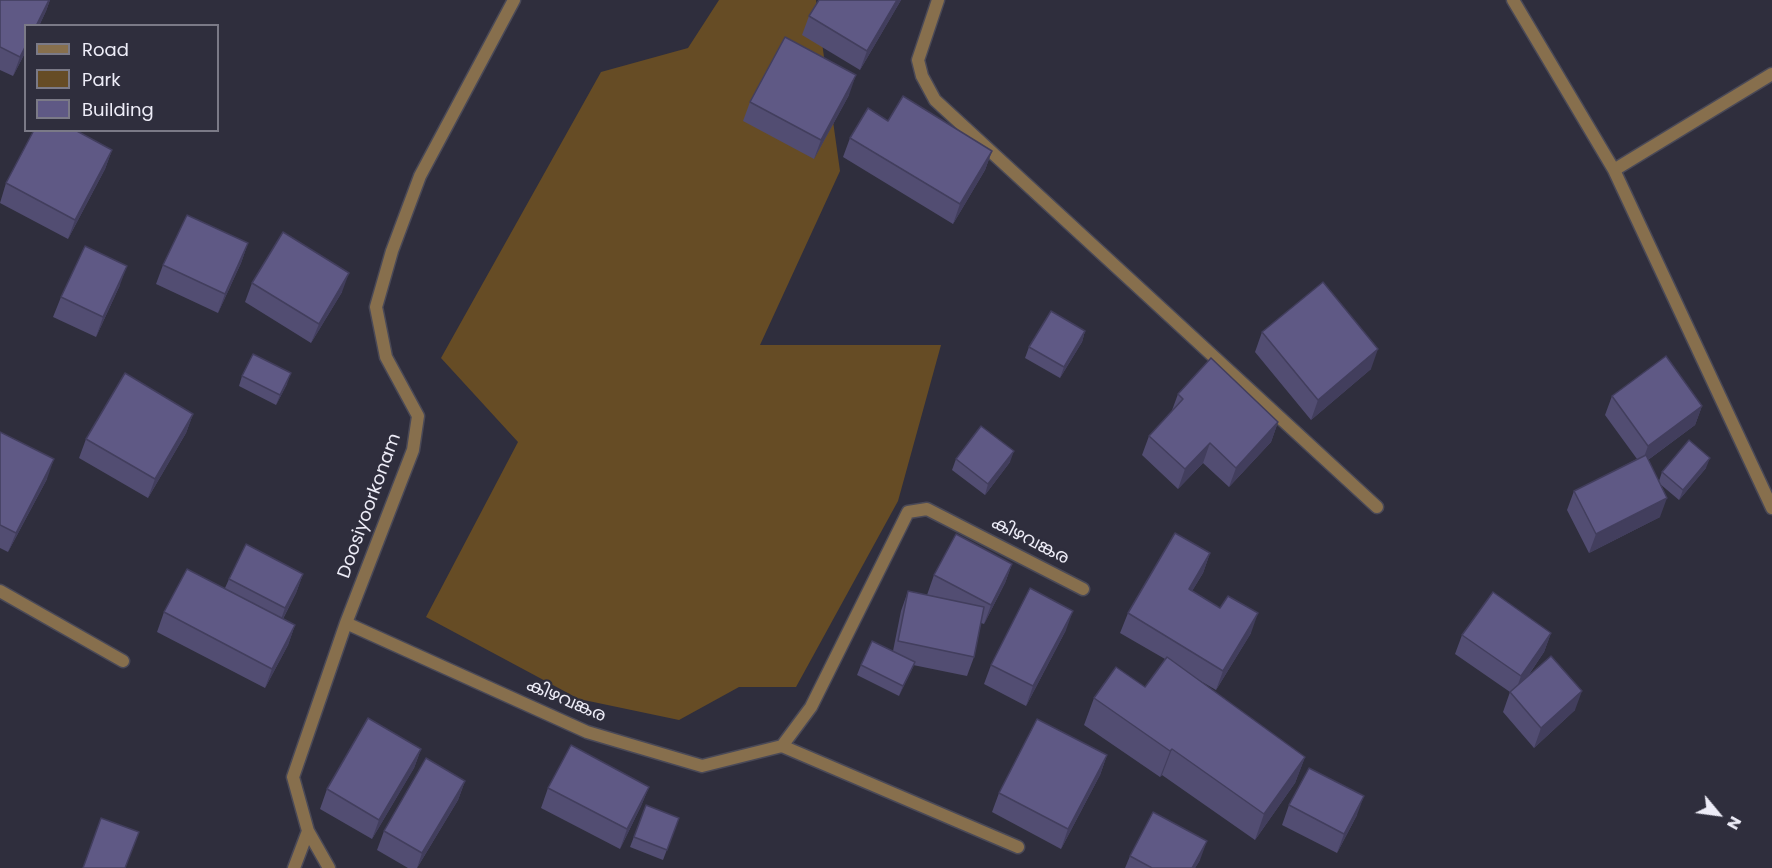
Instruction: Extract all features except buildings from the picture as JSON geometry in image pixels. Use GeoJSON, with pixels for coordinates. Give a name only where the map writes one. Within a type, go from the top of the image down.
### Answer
{"type":"FeatureCollection","features":[{"type":"Feature","properties":{"kind":"street","name":"Doosiyoorkonam"},"geometry":{"type":"LineString","coordinates":[[330,868],[309,831],[293,777],[346,622],[413,450],[418,416],[386,357],[376,307],[392,251],[420,176],[514,0]]}},
{"type":"Feature","properties":{"kind":"street"},"geometry":{"type":"LineString","coordinates":[[938,0],[918,60],[922,76],[935,99],[1377,507]]}},
{"type":"Feature","properties":{"kind":"street"},"geometry":{"type":"LineString","coordinates":[[1513,0],[1614,170],[1772,508]]}},
{"type":"Feature","properties":{"kind":"street"},"geometry":{"type":"LineString","coordinates":[[1614,170],[1772,74]]}},
{"type":"Feature","properties":{"kind":"street","name":"കിഴവങ്കര"},"geometry":{"type":"LineString","coordinates":[[346,622],[587,732],[702,766],[782,746],[811,707],[908,512],[927,509],[1083,589]]}},
{"type":"Feature","properties":{"kind":"street"},"geometry":{"type":"LineString","coordinates":[[0,591],[123,661]]}},
{"type":"Feature","properties":{"kind":"street"},"geometry":{"type":"LineString","coordinates":[[782,746],[1018,847]]}},
{"type":"Feature","properties":{"kind":"street"},"geometry":{"type":"LineString","coordinates":[[294,868],[309,831]]}},
{"type":"Feature","properties":{"kind":"green space"},"geometry":{"type":"Polygon","coordinates":[[[719,0],[816,0],[840,171],[760,345],[941,345],[898,501],[796,687],[739,687],[679,720],[579,699],[426,617],[518,442],[441,358],[601,72],[688,48],[719,0]]]}}]}
